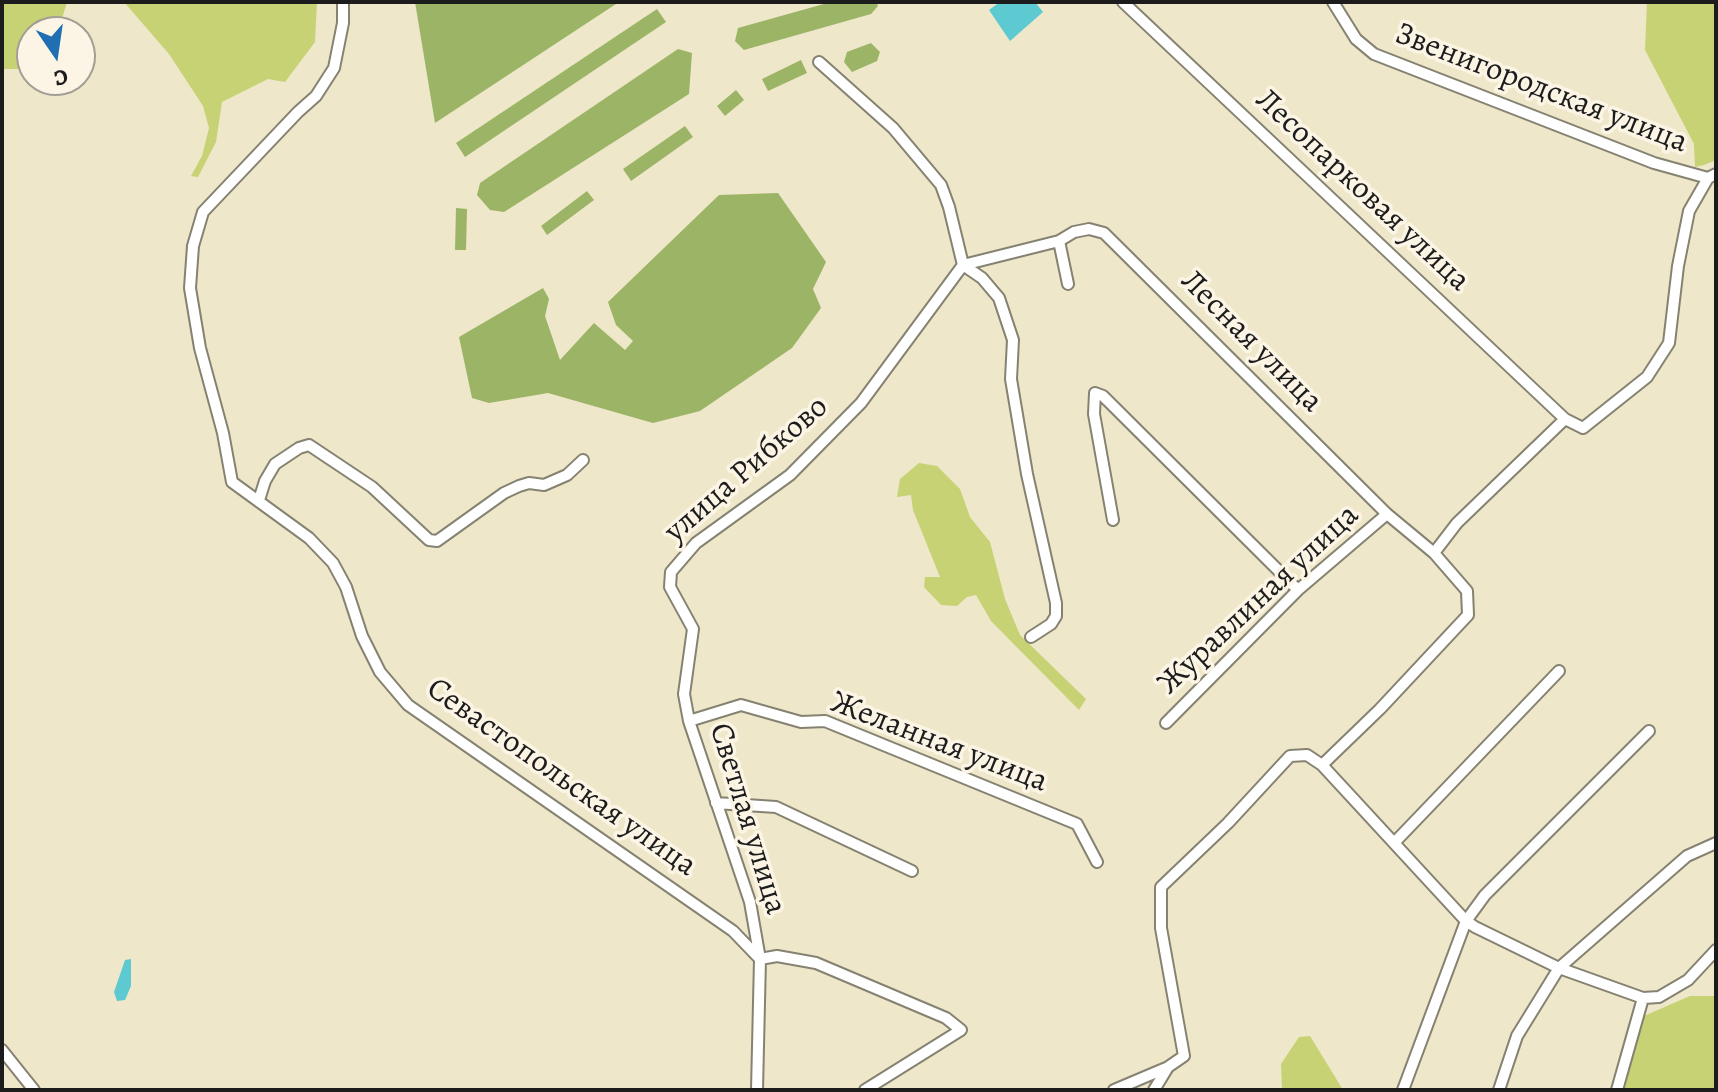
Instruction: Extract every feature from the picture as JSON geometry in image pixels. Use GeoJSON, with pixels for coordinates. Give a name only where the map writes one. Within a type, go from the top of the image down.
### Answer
{"type":"FeatureCollection","features":[{"type":"Feature","properties":{"kind":"street","name":"Севастопольская улица"},"geometry":{"type":"LineString","coordinates":[[343,2],[343,23],[334,68],[316,96],[203,212],[193,246],[190,288],[200,348],[223,433],[232,482],[309,538],[333,563],[346,587],[362,636],[380,672],[408,705],[733,931],[760,959]]}},
{"type":"Feature","properties":{"kind":"street","name":"Лесопарковая улица"},"geometry":{"type":"LineString","coordinates":[[1123,2],[1565,419]]}},
{"type":"Feature","properties":{"kind":"street","name":"Звенигородская улица"},"geometry":{"type":"LineString","coordinates":[[1333,2],[1356,39],[1374,54],[1654,163],[1712,176]]}},
{"type":"Feature","properties":{"kind":"street"},"geometry":{"type":"LineString","coordinates":[[819,62],[893,128],[941,185],[963,265],[982,278],[999,298],[1013,340],[1011,379],[1027,474],[1056,603],[1056,616],[1051,624],[1031,637]]}},
{"type":"Feature","properties":{"kind":"street"},"geometry":{"type":"LineString","coordinates":[[1434,553],[1457,523],[1565,419],[1583,428],[1647,377],[1669,343],[1678,266],[1689,211],[1712,176]]}},
{"type":"Feature","properties":{"kind":"street","name":"Лесная улица"},"geometry":{"type":"LineString","coordinates":[[963,265],[1059,241],[1074,232],[1089,229],[1104,233],[1387,514],[1434,553],[1467,591],[1468,615],[1380,709],[1322,765]]}},
{"type":"Feature","properties":{"kind":"street"},"geometry":{"type":"LineString","coordinates":[[1059,241],[1068,284]]}},
{"type":"Feature","properties":{"kind":"street","name":"улица Рибково"},"geometry":{"type":"LineString","coordinates":[[684,694],[693,629],[670,587],[671,572],[696,543],[790,475],[861,403],[963,265]]}},
{"type":"Feature","properties":{"kind":"street"},"geometry":{"type":"LineString","coordinates":[[1113,520],[1094,414],[1095,393],[1103,396],[1298,590]]}},
{"type":"Feature","properties":{"kind":"street"},"geometry":{"type":"LineString","coordinates":[[259,500],[275,464],[309,445],[372,487],[429,540],[437,541],[504,493],[529,483],[544,485],[567,475],[583,460]]}},
{"type":"Feature","properties":{"kind":"street","name":"Журавлиная улица"},"geometry":{"type":"LineString","coordinates":[[1166,723],[1298,590],[1387,514]]}},
{"type":"Feature","properties":{"kind":"street"},"geometry":{"type":"LineString","coordinates":[[1394,843],[1559,671]]}},
{"type":"Feature","properties":{"kind":"street","name":"Светлая улица"},"geometry":{"type":"LineString","coordinates":[[684,694],[689,721],[750,902],[760,959],[757,1090]]}},
{"type":"Feature","properties":{"kind":"street","name":"Желанная улица"},"geometry":{"type":"LineString","coordinates":[[689,721],[741,705],[801,722],[825,721],[1077,824],[1097,862]]}},
{"type":"Feature","properties":{"kind":"street"},"geometry":{"type":"LineString","coordinates":[[1403,1090],[1466,921],[1485,895],[1649,731]]}},
{"type":"Feature","properties":{"kind":"street"},"geometry":{"type":"LineString","coordinates":[[1114,1090],[1168,1067],[1184,1056],[1161,928],[1161,887],[1228,823],[1290,756],[1307,755],[1322,765],[1466,921],[1559,968],[1643,998],[1659,997],[1688,980],[1716,950]]}},
{"type":"Feature","properties":{"kind":"street"},"geometry":{"type":"LineString","coordinates":[[716,803],[776,807],[912,871]]}},
{"type":"Feature","properties":{"kind":"street"},"geometry":{"type":"LineString","coordinates":[[1499,1090],[1517,1036],[1559,968],[1687,856],[1716,843]]}},
{"type":"Feature","properties":{"kind":"street"},"geometry":{"type":"LineString","coordinates":[[760,959],[777,956],[816,963],[946,1018],[961,1030],[865,1090]]}},
{"type":"Feature","properties":{"kind":"street"},"geometry":{"type":"LineString","coordinates":[[1617,1090],[1643,998]]}},
{"type":"Feature","properties":{"kind":"street"},"geometry":{"type":"LineString","coordinates":[[2,1050],[34,1090]]}},
{"type":"Feature","properties":{"kind":"street"},"geometry":{"type":"LineString","coordinates":[[1154,1090],[1168,1067]]}},
{"type":"Feature","properties":{"kind":"green space"},"geometry":{"type":"Polygon","coordinates":[[[2,2],[67,2],[63,16],[16,16],[16,69],[2,69],[2,2]]]}},
{"type":"Feature","properties":{"kind":"green space"},"geometry":{"type":"Polygon","coordinates":[[[124,2],[317,2],[315,42],[285,82],[268,79],[222,102],[216,142],[198,177],[191,176],[202,156],[209,128],[203,106],[169,54],[124,2]]]}},
{"type":"Feature","properties":{"kind":"green space"},"geometry":{"type":"Polygon","coordinates":[[[415,2],[619,2],[435,123],[415,2]]]}},
{"type":"Feature","properties":{"kind":"green space"},"geometry":{"type":"Polygon","coordinates":[[[831,2],[876,2],[878,6],[871,14],[744,50],[735,41],[738,28],[831,2]]]}},
{"type":"Feature","properties":{"kind":"green space"},"geometry":{"type":"Polygon","coordinates":[[[1647,2],[1716,2],[1716,160],[1704,165],[1695,167],[1694,144],[1645,50],[1647,2]]]}},
{"type":"Feature","properties":{"kind":"green space"},"geometry":{"type":"Polygon","coordinates":[[[657,9],[666,22],[465,157],[456,143],[657,9]]]}},
{"type":"Feature","properties":{"kind":"green space"},"geometry":{"type":"Polygon","coordinates":[[[871,43],[880,52],[877,61],[852,72],[844,62],[847,52],[871,43]]]}},
{"type":"Feature","properties":{"kind":"green space"},"geometry":{"type":"Polygon","coordinates":[[[678,49],[692,53],[689,94],[504,212],[490,210],[477,195],[480,183],[678,49]]]}},
{"type":"Feature","properties":{"kind":"green space"},"geometry":{"type":"Polygon","coordinates":[[[801,60],[807,73],[768,91],[762,79],[801,60]]]}},
{"type":"Feature","properties":{"kind":"green space"},"geometry":{"type":"Polygon","coordinates":[[[736,90],[744,100],[725,116],[717,106],[736,90]]]}},
{"type":"Feature","properties":{"kind":"green space"},"geometry":{"type":"Polygon","coordinates":[[[685,126],[693,137],[631,181],[623,169],[685,126]]]}},
{"type":"Feature","properties":{"kind":"green space"},"geometry":{"type":"Polygon","coordinates":[[[587,191],[594,200],[547,235],[541,226],[587,191]]]}},
{"type":"Feature","properties":{"kind":"green space"},"geometry":{"type":"Polygon","coordinates":[[[778,193],[826,262],[813,289],[821,308],[792,348],[700,411],[653,423],[548,393],[489,403],[472,398],[459,337],[543,288],[549,299],[545,316],[560,360],[594,323],[625,350],[633,341],[616,325],[608,302],[719,195],[778,193]]]}},
{"type":"Feature","properties":{"kind":"green space"},"geometry":{"type":"Polygon","coordinates":[[[456,208],[467,209],[466,250],[455,250],[456,208]]]}},
{"type":"Feature","properties":{"kind":"green space"},"geometry":{"type":"Polygon","coordinates":[[[919,463],[937,466],[960,489],[970,517],[990,542],[1005,599],[1020,635],[1086,699],[1079,710],[991,621],[976,595],[967,597],[957,606],[941,605],[924,587],[925,577],[940,577],[913,510],[911,495],[897,497],[900,479],[919,463]]]}},
{"type":"Feature","properties":{"kind":"green space"},"geometry":{"type":"Polygon","coordinates":[[[1690,996],[1716,996],[1716,1090],[1624,1090],[1644,1016],[1690,996]]]}},
{"type":"Feature","properties":{"kind":"green space"},"geometry":{"type":"Polygon","coordinates":[[[1310,1036],[1343,1090],[1282,1090],[1281,1064],[1299,1037],[1310,1036]]]}},
{"type":"Feature","properties":{"kind":"water"},"geometry":{"type":"Polygon","coordinates":[[[1000,2],[1035,2],[1043,12],[1010,41],[989,10],[1000,2]]]}},
{"type":"Feature","properties":{"kind":"water"},"geometry":{"type":"Polygon","coordinates":[[[131,959],[131,986],[125,1000],[117,1001],[114,992],[125,960],[131,959]]]}}]}
